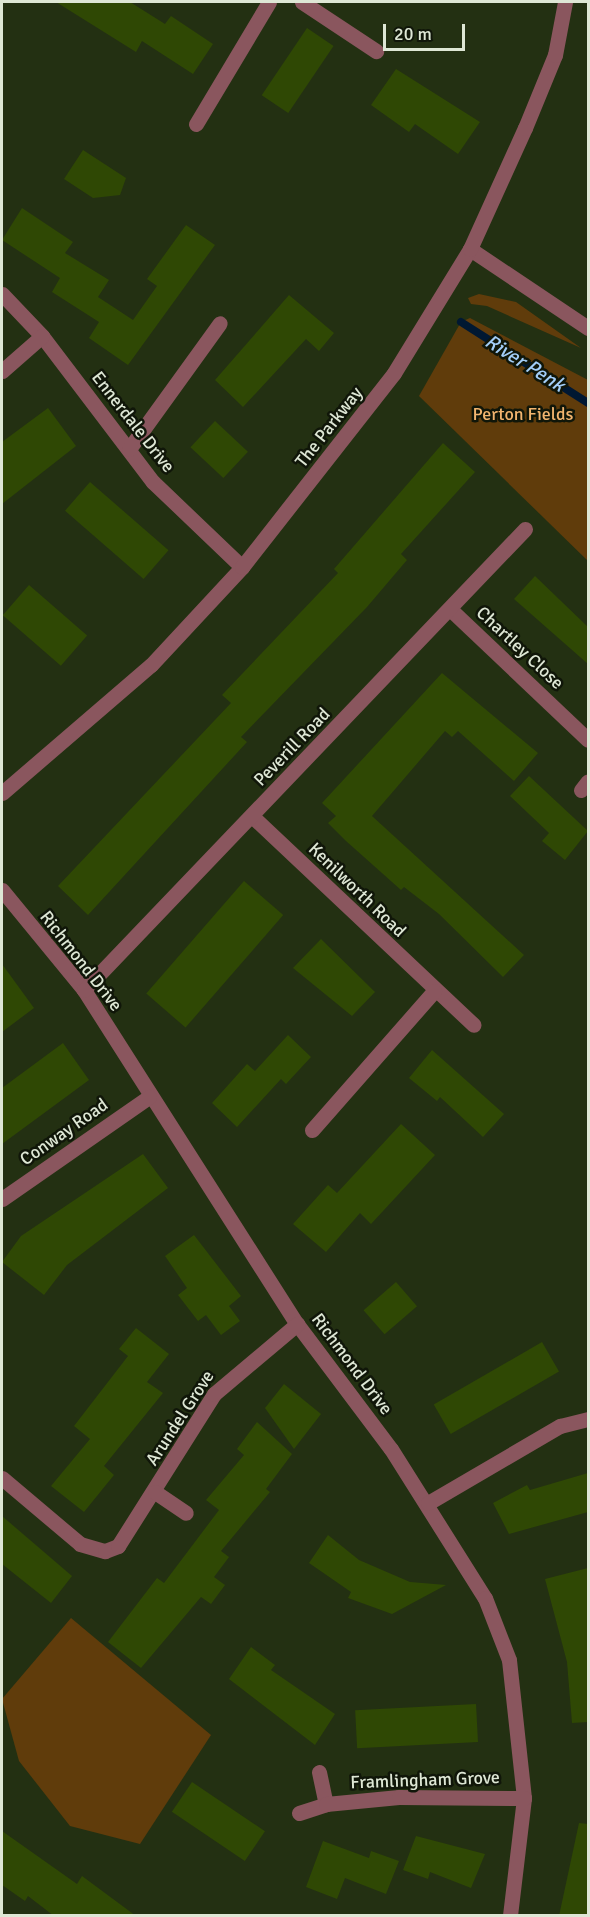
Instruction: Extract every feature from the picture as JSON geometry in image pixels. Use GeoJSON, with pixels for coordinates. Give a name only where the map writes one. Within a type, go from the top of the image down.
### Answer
{"type":"FeatureCollection","features":[{"type":"Feature","properties":{"kind":"street"},"geometry":{"type":"LineString","coordinates":[[196,124],[269,2]]}},
{"type":"Feature","properties":{"kind":"street"},"geometry":{"type":"LineString","coordinates":[[302,2],[376,51]]}},
{"type":"Feature","properties":{"kind":"street","name":"The Parkway"},"geometry":{"type":"LineString","coordinates":[[2,793],[120,695],[242,567],[394,373],[470,249],[555,56],[565,2]]}},
{"type":"Feature","properties":{"kind":"street"},"geometry":{"type":"LineString","coordinates":[[470,249],[588,328]]}},
{"type":"Feature","properties":{"kind":"street","name":"Ennerdale Drive"},"geometry":{"type":"LineString","coordinates":[[2,294],[42,336],[153,482],[242,567]]}},
{"type":"Feature","properties":{"kind":"street"},"geometry":{"type":"LineString","coordinates":[[129,449],[220,323]]}},
{"type":"Feature","properties":{"kind":"street"},"geometry":{"type":"LineString","coordinates":[[2,370],[42,336]]}},
{"type":"Feature","properties":{"kind":"street","name":"Peverill Road"},"geometry":{"type":"LineString","coordinates":[[84,990],[253,817],[525,528]]}},
{"type":"Feature","properties":{"kind":"street","name":"Chartley Close"},"geometry":{"type":"LineString","coordinates":[[450,609],[588,740]]}},
{"type":"Feature","properties":{"kind":"street","name":"Kenilworth Road"},"geometry":{"type":"LineString","coordinates":[[253,817],[434,991],[474,1025]]}},
{"type":"Feature","properties":{"kind":"street","name":"Richmond Drive"},"geometry":{"type":"LineString","coordinates":[[2,890],[84,990],[149,1097],[297,1324],[428,1503],[485,1598],[509,1660],[524,1798],[510,1916]]}},
{"type":"Feature","properties":{"kind":"street"},"geometry":{"type":"LineString","coordinates":[[312,1130],[434,991]]}},
{"type":"Feature","properties":{"kind":"street","name":"Conway Road"},"geometry":{"type":"LineString","coordinates":[[2,1199],[149,1097]]}},
{"type":"Feature","properties":{"kind":"street","name":"Arundel Grove"},"geometry":{"type":"LineString","coordinates":[[2,1478],[94,1550],[118,1546],[155,1492],[214,1395],[297,1324]]}},
{"type":"Feature","properties":{"kind":"street"},"geometry":{"type":"LineString","coordinates":[[428,1503],[560,1426],[588,1419]]}},
{"type":"Feature","properties":{"kind":"street","name":"Arundel Grove"},"geometry":{"type":"LineString","coordinates":[[155,1492],[186,1512]]}},
{"type":"Feature","properties":{"kind":"street","name":"Framlingham Grove"},"geometry":{"type":"LineString","coordinates":[[319,1772],[326,1804]]}},
{"type":"Feature","properties":{"kind":"street","name":"Framlingham Grove"},"geometry":{"type":"LineString","coordinates":[[299,1813],[326,1804],[399,1797],[524,1798]]}},
{"type":"Feature","properties":{"kind":"green space"},"geometry":{"type":"Polygon","coordinates":[[[479,294],[516,302],[581,348],[487,306],[471,304],[468,298],[479,294]]]}},
{"type":"Feature","properties":{"kind":"green space","name":"Perton Fields"},"geometry":{"type":"Polygon","coordinates":[[[470,318],[588,380],[588,561],[419,396],[461,322],[470,318]]]}},
{"type":"Feature","properties":{"kind":"green space"},"geometry":{"type":"Polygon","coordinates":[[[71,1618],[211,1735],[140,1844],[70,1826],[19,1761],[2,1699],[71,1618]]]}},
{"type":"Feature","properties":{"kind":"building"},"geometry":{"type":"Polygon","coordinates":[[[56,2],[130,2],[165,24],[171,16],[213,44],[193,74],[142,41],[136,52],[56,2]]]}},
{"type":"Feature","properties":{"kind":"building"},"geometry":{"type":"Polygon","coordinates":[[[307,28],[334,46],[288,113],[262,95],[307,28]]]}},
{"type":"Feature","properties":{"kind":"building"},"geometry":{"type":"Polygon","coordinates":[[[396,69],[480,122],[458,154],[415,124],[409,132],[371,105],[396,69]]]}},
{"type":"Feature","properties":{"kind":"building"},"geometry":{"type":"Polygon","coordinates":[[[83,150],[126,178],[120,195],[93,198],[64,179],[83,150]]]}},
{"type":"Feature","properties":{"kind":"building"},"geometry":{"type":"Polygon","coordinates":[[[22,208],[73,242],[65,253],[109,280],[98,297],[133,320],[157,286],[147,279],[186,225],[215,245],[128,365],[89,338],[99,322],[52,292],[60,278],[2,240],[22,208]]]}},
{"type":"Feature","properties":{"kind":"building"},"geometry":{"type":"Polygon","coordinates":[[[289,295],[334,333],[319,351],[306,339],[243,407],[215,380],[289,295]]]}},
{"type":"Feature","properties":{"kind":"building"},"geometry":{"type":"Polygon","coordinates":[[[48,408],[76,446],[2,504],[2,442],[48,408]]]}},
{"type":"Feature","properties":{"kind":"building"},"geometry":{"type":"Polygon","coordinates":[[[215,421],[248,452],[223,478],[190,447],[215,421]]]}},
{"type":"Feature","properties":{"kind":"building"},"geometry":{"type":"Polygon","coordinates":[[[443,443],[475,472],[401,554],[407,560],[367,607],[241,737],[247,742],[88,915],[58,886],[231,703],[222,695],[338,573],[334,569],[443,443]]]}},
{"type":"Feature","properties":{"kind":"building"},"geometry":{"type":"Polygon","coordinates":[[[90,482],[168,550],[144,579],[65,511],[90,482]]]}},
{"type":"Feature","properties":{"kind":"building"},"geometry":{"type":"Polygon","coordinates":[[[535,576],[588,627],[588,664],[514,599],[535,576]]]}},
{"type":"Feature","properties":{"kind":"building"},"geometry":{"type":"Polygon","coordinates":[[[29,585],[87,636],[61,666],[3,615],[29,585]]]}},
{"type":"Feature","properties":{"kind":"building"},"geometry":{"type":"Polygon","coordinates":[[[442,673],[538,753],[514,781],[458,731],[452,737],[445,731],[372,816],[524,955],[503,977],[439,914],[404,887],[401,890],[346,841],[328,823],[336,816],[322,803],[442,673]]]}},
{"type":"Feature","properties":{"kind":"building"},"geometry":{"type":"Polygon","coordinates":[[[529,776],[588,831],[565,860],[542,841],[549,833],[510,796],[529,776]]]}},
{"type":"Feature","properties":{"kind":"building"},"geometry":{"type":"Polygon","coordinates":[[[244,881],[283,915],[185,1028],[146,993],[244,881]]]}},
{"type":"Feature","properties":{"kind":"building"},"geometry":{"type":"Polygon","coordinates":[[[321,939],[375,992],[352,1016],[293,968],[321,939]]]}},
{"type":"Feature","properties":{"kind":"building"},"geometry":{"type":"Polygon","coordinates":[[[2,964],[34,1008],[2,1032],[2,964]]]}},
{"type":"Feature","properties":{"kind":"building"},"geometry":{"type":"Polygon","coordinates":[[[288,1035],[311,1057],[286,1084],[281,1079],[237,1127],[212,1103],[247,1064],[255,1071],[288,1035]]]}},
{"type":"Feature","properties":{"kind":"building"},"geometry":{"type":"Polygon","coordinates":[[[63,1043],[89,1080],[2,1144],[2,1088],[63,1043]]]}},
{"type":"Feature","properties":{"kind":"building"},"geometry":{"type":"Polygon","coordinates":[[[432,1050],[504,1114],[483,1137],[440,1097],[437,1101],[409,1078],[432,1050]]]}},
{"type":"Feature","properties":{"kind":"building"},"geometry":{"type":"Polygon","coordinates":[[[401,1124],[435,1155],[371,1224],[360,1213],[326,1252],[293,1224],[328,1185],[337,1193],[401,1124]]]}},
{"type":"Feature","properties":{"kind":"building"},"geometry":{"type":"Polygon","coordinates":[[[143,1154],[168,1188],[67,1265],[44,1295],[2,1262],[21,1236],[143,1154]]]}},
{"type":"Feature","properties":{"kind":"building"},"geometry":{"type":"Polygon","coordinates":[[[194,1235],[241,1296],[229,1306],[240,1321],[221,1335],[206,1315],[198,1321],[178,1295],[187,1288],[165,1256],[194,1235]]]}},
{"type":"Feature","properties":{"kind":"building"},"geometry":{"type":"Polygon","coordinates":[[[396,1282],[417,1306],[385,1334],[364,1310],[396,1282]]]}},
{"type":"Feature","properties":{"kind":"building"},"geometry":{"type":"Polygon","coordinates":[[[136,1328],[169,1354],[147,1382],[163,1393],[104,1466],[114,1475],[84,1512],[51,1486],[90,1439],[74,1426],[128,1356],[119,1349],[136,1328]]]}},
{"type":"Feature","properties":{"kind":"building"},"geometry":{"type":"Polygon","coordinates":[[[542,1342],[559,1371],[451,1434],[434,1404],[542,1342]]]}},
{"type":"Feature","properties":{"kind":"building"},"geometry":{"type":"Polygon","coordinates":[[[284,1384],[321,1414],[294,1449],[265,1408],[284,1384]]]}},
{"type":"Feature","properties":{"kind":"building"},"geometry":{"type":"Polygon","coordinates":[[[257,1422],[292,1454],[266,1489],[270,1492],[221,1551],[229,1557],[214,1577],[225,1585],[211,1604],[201,1597],[141,1668],[108,1642],[157,1578],[164,1583],[219,1510],[206,1500],[244,1455],[237,1449],[257,1422]]]}},
{"type":"Feature","properties":{"kind":"building"},"geometry":{"type":"Polygon","coordinates":[[[588,1473],[588,1512],[509,1534],[493,1503],[527,1485],[530,1490],[588,1473]]]}},
{"type":"Feature","properties":{"kind":"building"},"geometry":{"type":"Polygon","coordinates":[[[2,1516],[72,1576],[51,1603],[2,1564],[2,1516]]]}},
{"type":"Feature","properties":{"kind":"building"},"geometry":{"type":"Polygon","coordinates":[[[328,1535],[359,1560],[410,1582],[446,1585],[392,1614],[348,1598],[351,1592],[309,1563],[328,1535]]]}},
{"type":"Feature","properties":{"kind":"building"},"geometry":{"type":"Polygon","coordinates":[[[588,1568],[588,1722],[572,1723],[567,1662],[545,1579],[588,1568]]]}},
{"type":"Feature","properties":{"kind":"building"},"geometry":{"type":"Polygon","coordinates":[[[251,1647],[275,1665],[271,1670],[335,1714],[315,1745],[229,1679],[251,1647]]]}},
{"type":"Feature","properties":{"kind":"building"},"geometry":{"type":"Polygon","coordinates":[[[476,1704],[478,1742],[357,1748],[355,1710],[476,1704]]]}},
{"type":"Feature","properties":{"kind":"building"},"geometry":{"type":"Polygon","coordinates":[[[192,1782],[265,1831],[245,1861],[172,1812],[192,1782]]]}},
{"type":"Feature","properties":{"kind":"building"},"geometry":{"type":"Polygon","coordinates":[[[579,1823],[588,1824],[588,1916],[559,1916],[579,1823]]]}},
{"type":"Feature","properties":{"kind":"building"},"geometry":{"type":"Polygon","coordinates":[[[2,1831],[77,1884],[82,1876],[136,1916],[54,1916],[28,1896],[25,1901],[2,1885],[2,1831]]]}},
{"type":"Feature","properties":{"kind":"building"},"geometry":{"type":"Polygon","coordinates":[[[416,1836],[485,1854],[471,1888],[430,1872],[428,1879],[403,1870],[416,1836]]]}},
{"type":"Feature","properties":{"kind":"building"},"geometry":{"type":"Polygon","coordinates":[[[323,1841],[369,1858],[371,1851],[399,1861],[386,1894],[345,1878],[337,1899],[306,1887],[323,1841]]]}},
{"type":"Feature","properties":{"kind":"waterway","name":"River Penk"},"geometry":{"type":"LineString","coordinates":[[461,322],[588,403]]}}]}
